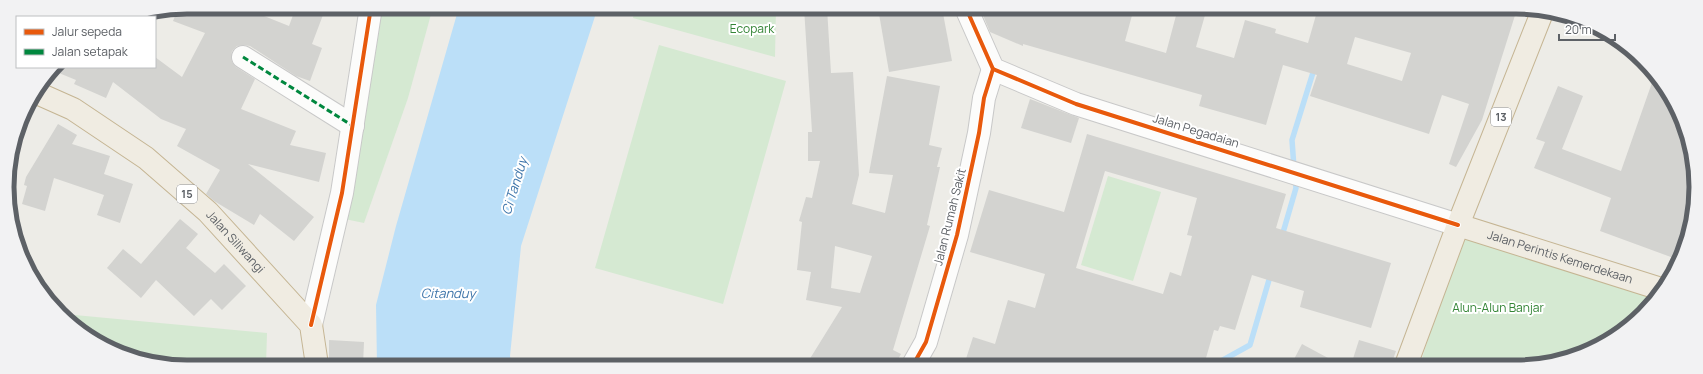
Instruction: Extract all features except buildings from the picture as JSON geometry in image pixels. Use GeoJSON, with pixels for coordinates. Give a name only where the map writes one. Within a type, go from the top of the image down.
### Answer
{"type":"FeatureCollection","features":[{"type":"Feature","properties":{"kind":"highway","name":"13"},"geometry":{"type":"LineString","coordinates":[[1408,360],[1458,224],[1541,15]]}},
{"type":"Feature","properties":{"kind":"highway","name":"Jalan Siliwangi"},"geometry":{"type":"LineString","coordinates":[[41,94],[73,109],[146,158],[208,212],[311,325]]}},
{"type":"Feature","properties":{"kind":"highway","name":"Jalan Perintis Kemerdekaan"},"geometry":{"type":"LineString","coordinates":[[1458,224],[1656,288]]}},
{"type":"Feature","properties":{"kind":"highway"},"geometry":{"type":"LineString","coordinates":[[311,325],[316,360]]}},
{"type":"Feature","properties":{"kind":"street"},"geometry":{"type":"LineString","coordinates":[[311,325],[342,193],[370,14]]}},
{"type":"Feature","properties":{"kind":"street"},"geometry":{"type":"LineString","coordinates":[[969,14],[993,69]]}},
{"type":"Feature","properties":{"kind":"street"},"geometry":{"type":"LineString","coordinates":[[243,57],[353,126]]}},
{"type":"Feature","properties":{"kind":"street","name":"Jalan Pegadaian"},"geometry":{"type":"LineString","coordinates":[[993,69],[1076,104],[1458,224]]}},
{"type":"Feature","properties":{"kind":"street","name":"Jalan Rumah Sakit"},"geometry":{"type":"LineString","coordinates":[[916,360],[926,342],[957,235],[979,133],[984,98],[993,69]]}},
{"type":"Feature","properties":{"kind":"green space"},"geometry":{"type":"Polygon","coordinates":[[[380,14],[431,14],[408,98],[364,223],[340,218],[380,14]]]}},
{"type":"Feature","properties":{"kind":"green space","name":"Ecopark"},"geometry":{"type":"Polygon","coordinates":[[[634,14],[776,14],[775,57],[633,18],[634,14]]]}},
{"type":"Feature","properties":{"kind":"green space"},"geometry":{"type":"Polygon","coordinates":[[[659,45],[786,81],[723,304],[595,268],[659,45]]]}},
{"type":"Feature","properties":{"kind":"green space"},"geometry":{"type":"Polygon","coordinates":[[[1108,176],[1161,192],[1133,281],[1081,265],[1108,176]]]}},
{"type":"Feature","properties":{"kind":"green space","name":"Alun-Alun Banjar"},"geometry":{"type":"Polygon","coordinates":[[[1460,236],[1647,294],[1644,303],[1630,317],[1612,331],[1593,342],[1572,351],[1550,357],[1527,360],[1422,360],[1460,236]]]}},
{"type":"Feature","properties":{"kind":"green space"},"geometry":{"type":"Polygon","coordinates":[[[71,315],[267,333],[266,360],[164,359],[131,351],[110,342],[91,331],[71,315]]]}},
{"type":"Feature","properties":{"kind":"water","name":"Citanduy"},"geometry":{"type":"Polygon","coordinates":[[[457,14],[596,14],[521,246],[510,356],[511,360],[377,360],[376,305],[396,226],[457,14]]]}},
{"type":"Feature","properties":{"kind":"waterway"},"geometry":{"type":"LineString","coordinates":[[1294,168],[1292,140],[1315,66]]}},
{"type":"Feature","properties":{"kind":"waterway"},"geometry":{"type":"LineString","coordinates":[[1282,236],[1296,188],[1295,179]]}},
{"type":"Feature","properties":{"kind":"waterway"},"geometry":{"type":"LineString","coordinates":[[1223,360],[1250,345],[1271,273]]}},
{"type":"Feature","properties":{"kind":"marked path"},"geometry":{"type":"LineString","coordinates":[[243,57],[353,126]]}},
{"type":"Feature","properties":{"kind":"cycle path"},"geometry":{"type":"LineString","coordinates":[[311,325],[342,193],[370,14]]}},
{"type":"Feature","properties":{"kind":"cycle path"},"geometry":{"type":"LineString","coordinates":[[969,14],[993,69],[1076,104],[1458,225]]}},
{"type":"Feature","properties":{"kind":"cycle path"},"geometry":{"type":"LineString","coordinates":[[916,360],[926,342],[957,235],[979,133],[984,98],[993,69]]}},
{"type":"Feature","properties":{"kind":"water label","name":"Ci Tanduy"},"geometry":{"type":"Point","coordinates":[514,186]}}]}
